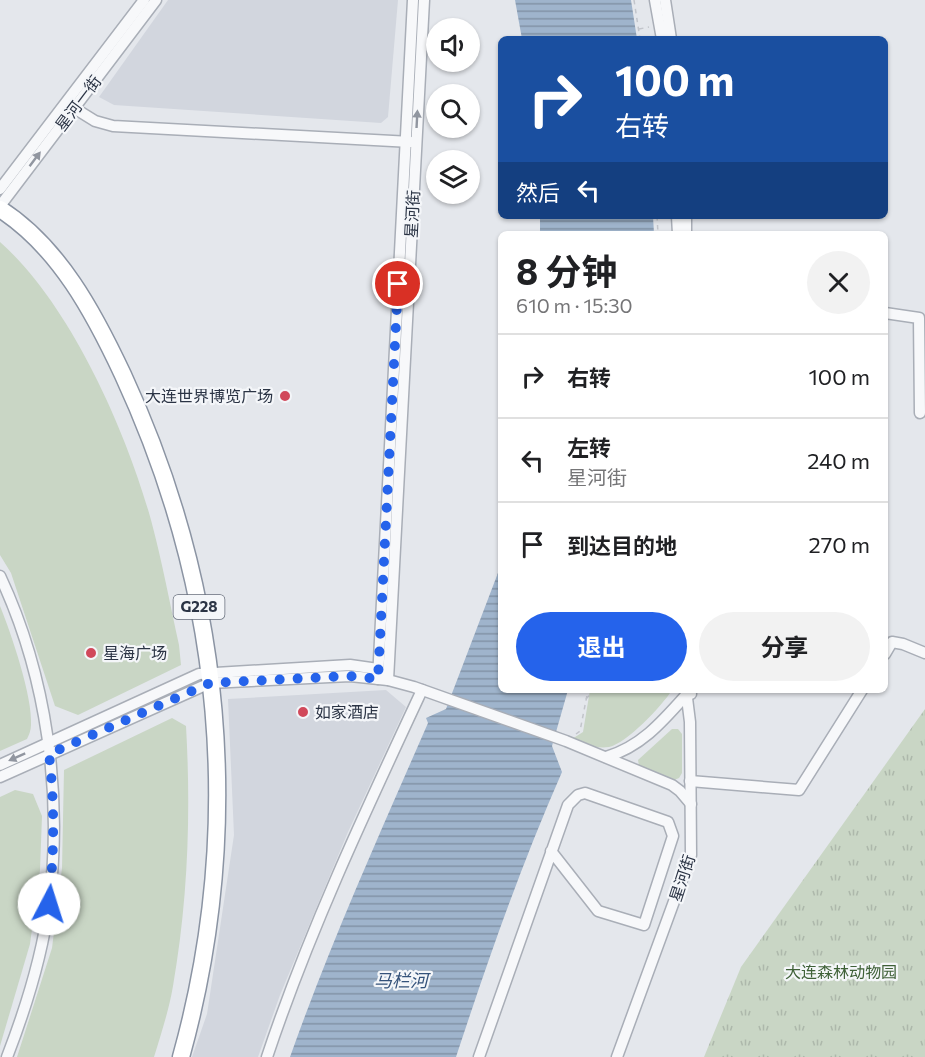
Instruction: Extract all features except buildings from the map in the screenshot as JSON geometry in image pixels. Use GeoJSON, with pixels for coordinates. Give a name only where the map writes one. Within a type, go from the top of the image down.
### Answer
{"type":"FeatureCollection","features":[{"type":"Feature","properties":{"kind":"highway","name":"G228"},"geometry":{"type":"LineString","coordinates":[[0,207],[38,240],[58,263],[76,288],[106,340],[144,422],[165,477],[196,591],[205,679],[205,859],[192,962],[169,1057]]}},
{"type":"Feature","properties":{"kind":"highway","name":"G228"},"geometry":{"type":"LineString","coordinates":[[0,222],[30,247],[68,294],[97,346],[135,428],[172,537],[215,722],[218,825],[213,895],[203,963],[181,1057]]}},
{"type":"Feature","properties":{"kind":"street","name":"星河一街"},"geometry":{"type":"LineString","coordinates":[[0,189],[144,0]]}},
{"type":"Feature","properties":{"kind":"street","name":"星河一街"},"geometry":{"type":"LineString","coordinates":[[0,207],[156,0]]}},
{"type":"Feature","properties":{"kind":"street","name":"星河街"},"geometry":{"type":"LineString","coordinates":[[411,142],[413,0]]}},
{"type":"Feature","properties":{"kind":"street","name":"星河街"},"geometry":{"type":"LineString","coordinates":[[381,676],[411,142],[424,0]]}},
{"type":"Feature","properties":{"kind":"street"},"geometry":{"type":"LineString","coordinates":[[656,0],[662,36]]}},
{"type":"Feature","properties":{"kind":"street"},"geometry":{"type":"LineString","coordinates":[[665,0],[671,36]]}},
{"type":"Feature","properties":{"kind":"street"},"geometry":{"type":"LineString","coordinates":[[74,108],[95,121],[113,126],[411,142]]}},
{"type":"Feature","properties":{"kind":"street"},"geometry":{"type":"LineString","coordinates":[[888,313],[919,318],[920,413]]}},
{"type":"Feature","properties":{"kind":"street"},"geometry":{"type":"LineString","coordinates":[[0,576],[19,622],[40,700],[48,749],[54,817],[49,904],[31,990],[7,1057]]}},
{"type":"Feature","properties":{"kind":"street"},"geometry":{"type":"LineString","coordinates":[[888,649],[892,642],[925,653]]}},
{"type":"Feature","properties":{"kind":"street"},"geometry":{"type":"LineString","coordinates":[[0,765],[48,749],[205,679],[381,676],[570,738],[606,757],[672,785],[691,804]]}},
{"type":"Feature","properties":{"kind":"street"},"geometry":{"type":"LineString","coordinates":[[267,1057],[286,999],[355,834],[422,690]]}},
{"type":"Feature","properties":{"kind":"street"},"geometry":{"type":"LineString","coordinates":[[606,757],[621,753],[636,745],[689,693]]}},
{"type":"Feature","properties":{"kind":"street","name":"星河街"},"geometry":{"type":"LineString","coordinates":[[624,1057],[694,867],[698,843],[690,693]]}},
{"type":"Feature","properties":{"kind":"street"},"geometry":{"type":"LineString","coordinates":[[693,782],[799,790],[860,693]]}},
{"type":"Feature","properties":{"kind":"street"},"geometry":{"type":"LineString","coordinates":[[0,777],[48,749]]}},
{"type":"Feature","properties":{"kind":"street","name":"星河街"},"geometry":{"type":"LineString","coordinates":[[617,1057],[691,855],[693,782]]}},
{"type":"Feature","properties":{"kind":"street"},"geometry":{"type":"LineString","coordinates":[[479,1057],[551,851],[568,805],[578,795],[585,793],[668,822],[673,836],[644,925],[598,911],[551,851]]}},
{"type":"Feature","properties":{"kind":"path"},"geometry":{"type":"LineString","coordinates":[[634,0],[640,36]]}},
{"type":"Feature","properties":{"kind":"path"},"geometry":{"type":"LineString","coordinates":[[570,738],[580,731],[587,693]]}},
{"type":"Feature","properties":{"kind":"path"},"geometry":{"type":"LineString","coordinates":[[586,700],[592,693]]}},
{"type":"Feature","properties":{"kind":"shaded area"},"geometry":{"type":"Polygon","coordinates":[[[168,0],[398,0],[388,117],[381,123],[114,105],[99,97],[168,0]]]}},
{"type":"Feature","properties":{"kind":"shaded area"},"geometry":{"type":"Polygon","coordinates":[[[386,690],[406,707],[348,832],[280,995],[258,1057],[192,1057],[207,1014],[234,835],[228,699],[386,690]]]}},
{"type":"Feature","properties":{"kind":"green space"},"geometry":{"type":"Polygon","coordinates":[[[0,242],[26,268],[50,299],[72,333],[111,409],[127,447],[151,520],[179,645],[181,665],[78,715],[55,706],[11,573],[0,555],[0,242]]]}},
{"type":"Feature","properties":{"kind":"green space"},"geometry":{"type":"Polygon","coordinates":[[[0,606],[25,682],[31,725],[27,739],[0,751],[0,606]]]}},
{"type":"Feature","properties":{"kind":"green space"},"geometry":{"type":"Polygon","coordinates":[[[590,693],[670,693],[652,714],[625,739],[616,744],[609,747],[590,746],[572,739],[583,732],[590,693]]]}},
{"type":"Feature","properties":{"kind":"green space","name":"大连森林动物园"},"geometry":{"type":"Polygon","coordinates":[[[925,709],[925,1057],[704,1057],[741,967],[925,709]]]}},
{"type":"Feature","properties":{"kind":"green space"},"geometry":{"type":"Polygon","coordinates":[[[172,718],[186,726],[187,856],[182,921],[173,986],[154,1057],[17,1057],[52,948],[62,868],[64,770],[172,718]]]}},
{"type":"Feature","properties":{"kind":"green space"},"geometry":{"type":"Polygon","coordinates":[[[672,729],[678,729],[682,734],[682,773],[679,778],[672,781],[639,766],[638,760],[672,729]]]}},
{"type":"Feature","properties":{"kind":"green space"},"geometry":{"type":"Polygon","coordinates":[[[15,790],[33,794],[42,816],[40,870],[30,944],[0,1046],[0,797],[15,790]]]}},
{"type":"Feature","properties":{"kind":"water"},"geometry":{"type":"Polygon","coordinates":[[[515,0],[631,0],[637,36],[521,36],[515,0]]]}},
{"type":"Feature","properties":{"kind":"water"},"geometry":{"type":"Polygon","coordinates":[[[540,219],[653,219],[654,231],[540,231],[540,219]]]}},
{"type":"Feature","properties":{"kind":"water","name":"马栏河"},"geometry":{"type":"Polygon","coordinates":[[[498,573],[498,693],[567,693],[552,746],[562,772],[506,913],[456,1057],[290,1057],[339,931],[428,723],[426,718],[446,709],[498,573]]]}},
{"type":"Feature","properties":{"kind":"place","name":"大连世界博览广场"},"geometry":{"type":"Point","coordinates":[285,396]}},
{"type":"Feature","properties":{"kind":"place","name":"星海广场"},"geometry":{"type":"Point","coordinates":[91,653]}},
{"type":"Feature","properties":{"kind":"place","name":"如家酒店"},"geometry":{"type":"Point","coordinates":[303,712]}},
{"type":"Feature","properties":{"kind":"route"},"geometry":{"type":"LineString","coordinates":[[49,904],[54,817],[49,754],[210,683],[350,676],[378,679],[398,284]]}}]}
